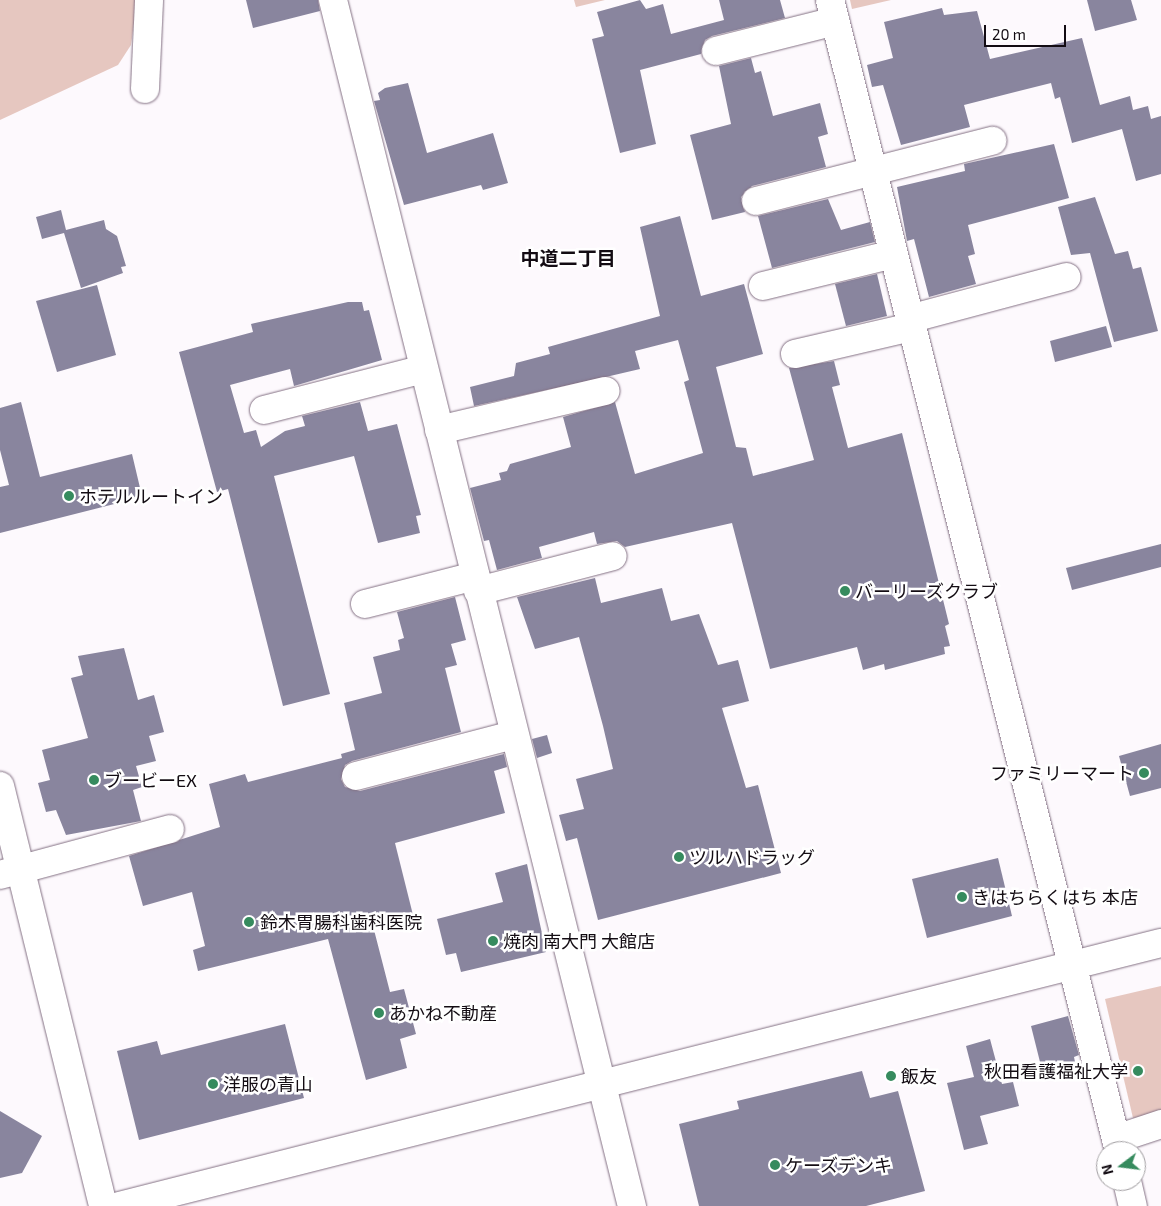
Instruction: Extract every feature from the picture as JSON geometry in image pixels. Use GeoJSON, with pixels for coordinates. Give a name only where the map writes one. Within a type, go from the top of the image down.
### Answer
{"type":"FeatureCollection","features":[{"type":"Feature","properties":{"kind":"street"},"geometry":{"type":"LineString","coordinates":[[146,89],[149,0]]}},
{"type":"Feature","properties":{"kind":"street"},"geometry":{"type":"LineString","coordinates":[[333,0],[513,735],[632,1206]]}},
{"type":"Feature","properties":{"kind":"street"},"geometry":{"type":"LineString","coordinates":[[716,52],[832,11],[1117,1141]]}},
{"type":"Feature","properties":{"kind":"street"},"geometry":{"type":"LineString","coordinates":[[756,201],[992,141]]}},
{"type":"Feature","properties":{"kind":"street"},"geometry":{"type":"LineString","coordinates":[[763,286],[893,254]]}},
{"type":"Feature","properties":{"kind":"street"},"geometry":{"type":"LineString","coordinates":[[795,354],[1068,277]]}},
{"type":"Feature","properties":{"kind":"street"},"geometry":{"type":"LineString","coordinates":[[264,410],[424,370]]}},
{"type":"Feature","properties":{"kind":"street"},"geometry":{"type":"LineString","coordinates":[[439,430],[605,391]]}},
{"type":"Feature","properties":{"kind":"street"},"geometry":{"type":"LineString","coordinates":[[365,604],[477,584],[614,556]]}},
{"type":"Feature","properties":{"kind":"street"},"geometry":{"type":"LineString","coordinates":[[356,776],[513,735]]}},
{"type":"Feature","properties":{"kind":"street"},"geometry":{"type":"LineString","coordinates":[[0,786],[10,872],[103,1206]]}},
{"type":"Feature","properties":{"kind":"street"},"geometry":{"type":"LineString","coordinates":[[10,872],[170,829]]}},
{"type":"Feature","properties":{"kind":"street"},"geometry":{"type":"LineString","coordinates":[[119,1206],[602,1086],[1161,943]]}},
{"type":"Feature","properties":{"kind":"street"},"geometry":{"type":"LineString","coordinates":[[1126,1141],[1161,1124]]}},
{"type":"Feature","properties":{"kind":"street"},"geometry":{"type":"LineString","coordinates":[[1129,1191],[1133,1206]]}},
{"type":"Feature","properties":{"kind":"shaded area"},"geometry":{"type":"Polygon","coordinates":[[[0,0],[137,0],[131,45],[118,65],[0,120],[0,0]]]}},
{"type":"Feature","properties":{"kind":"shaded area"},"geometry":{"type":"Polygon","coordinates":[[[574,0],[605,0],[576,7],[574,0]]]}},
{"type":"Feature","properties":{"kind":"shaded area"},"geometry":{"type":"Polygon","coordinates":[[[850,0],[891,0],[852,9],[850,0]]]}},
{"type":"Feature","properties":{"kind":"shaded area","name":"秋田看護福祉大学"},"geometry":{"type":"Polygon","coordinates":[[[1161,986],[1161,1115],[1133,1118],[1105,999],[1161,986]]]}},
{"type":"Feature","properties":{"kind":"building"},"geometry":{"type":"Polygon","coordinates":[[[246,0],[318,0],[320,11],[253,28],[246,0]]]}},
{"type":"Feature","properties":{"kind":"building"},"geometry":{"type":"Polygon","coordinates":[[[640,0],[646,9],[663,4],[671,34],[724,20],[719,0],[780,0],[785,18],[712,36],[705,40],[701,54],[640,70],[656,144],[620,153],[592,39],[604,36],[597,12],[640,0]]]}},
{"type":"Feature","properties":{"kind":"building"},"geometry":{"type":"Polygon","coordinates":[[[1087,0],[1131,0],[1137,20],[1095,31],[1087,0]]]}},
{"type":"Feature","properties":{"kind":"building"},"geometry":{"type":"Polygon","coordinates":[[[942,8],[944,15],[977,11],[990,59],[1082,38],[1100,105],[1130,96],[1133,110],[1148,106],[1151,119],[1161,116],[1161,174],[1136,181],[1122,129],[1072,143],[1060,97],[1055,99],[1051,83],[964,105],[970,127],[901,145],[883,85],[872,87],[867,65],[893,58],[884,22],[942,8]]]}},
{"type":"Feature","properties":{"kind":"building"},"geometry":{"type":"Polygon","coordinates":[[[751,58],[755,73],[761,71],[773,116],[820,103],[828,134],[818,137],[826,167],[752,186],[741,197],[745,212],[712,220],[690,135],[731,124],[719,66],[751,58]]]}},
{"type":"Feature","properties":{"kind":"building"},"geometry":{"type":"Polygon","coordinates":[[[408,83],[427,153],[493,133],[508,183],[483,190],[481,185],[404,205],[374,101],[380,100],[378,93],[385,88],[408,83]]]}},
{"type":"Feature","properties":{"kind":"building"},"geometry":{"type":"Polygon","coordinates":[[[1054,144],[1069,198],[968,225],[975,254],[968,256],[976,284],[929,297],[914,239],[907,241],[897,187],[965,171],[964,164],[1054,144]]]}},
{"type":"Feature","properties":{"kind":"building"},"geometry":{"type":"Polygon","coordinates":[[[1095,197],[1115,254],[1128,251],[1133,269],[1141,267],[1158,331],[1114,342],[1090,253],[1071,255],[1058,207],[1095,197]]]}},
{"type":"Feature","properties":{"kind":"building"},"geometry":{"type":"Polygon","coordinates":[[[828,199],[841,230],[870,222],[875,242],[772,268],[758,216],[828,199]]]}},
{"type":"Feature","properties":{"kind":"building"},"geometry":{"type":"Polygon","coordinates":[[[61,210],[66,230],[104,220],[106,229],[117,236],[126,266],[121,267],[123,273],[81,288],[64,233],[42,239],[36,217],[61,210]]]}},
{"type":"Feature","properties":{"kind":"building"},"geometry":{"type":"Polygon","coordinates":[[[680,216],[701,296],[744,284],[763,354],[716,367],[736,447],[746,448],[753,476],[814,460],[789,368],[834,361],[840,385],[832,387],[848,448],[902,433],[949,624],[945,626],[950,646],[944,647],[945,654],[885,670],[884,664],[863,670],[857,647],[770,669],[732,523],[625,547],[617,541],[597,544],[594,532],[539,547],[542,558],[497,570],[489,540],[484,541],[470,488],[501,480],[499,473],[507,471],[510,464],[571,447],[563,417],[615,402],[635,474],[703,453],[684,382],[689,380],[678,340],[635,351],[640,369],[610,376],[474,406],[470,387],[514,376],[516,363],[550,354],[548,347],[660,316],[640,227],[680,216]]]}},
{"type":"Feature","properties":{"kind":"building"},"geometry":{"type":"Polygon","coordinates":[[[877,274],[887,316],[846,326],[835,284],[877,274]]]}},
{"type":"Feature","properties":{"kind":"building"},"geometry":{"type":"Polygon","coordinates":[[[97,285],[116,355],[57,372],[36,301],[97,285]]]}},
{"type":"Feature","properties":{"kind":"building"},"geometry":{"type":"Polygon","coordinates":[[[348,302],[362,302],[364,311],[369,310],[382,360],[294,386],[290,369],[230,385],[244,433],[256,430],[261,447],[285,431],[305,426],[302,416],[360,402],[368,431],[397,424],[421,515],[416,516],[420,533],[378,543],[354,456],[274,476],[330,694],[283,706],[228,489],[217,492],[179,352],[253,332],[251,324],[348,302]]]}},
{"type":"Feature","properties":{"kind":"building"},"geometry":{"type":"Polygon","coordinates":[[[1106,326],[1112,347],[1055,362],[1050,341],[1106,326]]]}},
{"type":"Feature","properties":{"kind":"building","name":"ホテルルートイン"},"geometry":{"type":"Polygon","coordinates":[[[21,402],[40,477],[132,454],[141,492],[138,498],[0,533],[0,487],[9,485],[0,450],[0,408],[21,402]]]}},
{"type":"Feature","properties":{"kind":"building"},"geometry":{"type":"Polygon","coordinates":[[[1161,544],[1161,567],[1072,590],[1066,568],[1161,544]]]}},
{"type":"Feature","properties":{"kind":"building"},"geometry":{"type":"Polygon","coordinates":[[[595,578],[601,603],[662,588],[671,621],[699,614],[718,665],[738,660],[749,701],[722,708],[746,788],[758,785],[781,873],[598,920],[577,838],[566,841],[559,815],[584,809],[576,779],[613,769],[603,726],[579,637],[535,649],[517,597],[595,578]]]}},
{"type":"Feature","properties":{"kind":"building"},"geometry":{"type":"Polygon","coordinates":[[[455,597],[466,640],[451,644],[457,665],[445,668],[461,732],[352,761],[345,765],[341,779],[345,787],[360,791],[504,754],[507,767],[494,771],[505,813],[395,843],[413,915],[373,926],[390,992],[404,989],[416,1034],[400,1039],[407,1068],[366,1080],[328,939],[198,971],[193,950],[205,946],[192,892],[143,906],[129,856],[220,827],[209,784],[245,774],[248,782],[342,758],[341,754],[355,750],[344,703],[382,693],[373,657],[400,650],[398,640],[404,638],[397,612],[455,597]]]}},
{"type":"Feature","properties":{"kind":"building"},"geometry":{"type":"Polygon","coordinates":[[[124,648],[138,700],[154,695],[164,732],[149,736],[156,761],[136,766],[142,787],[133,790],[141,821],[66,835],[56,810],[46,812],[38,783],[50,780],[42,750],[88,738],[71,678],[83,675],[78,656],[124,648]]]}},
{"type":"Feature","properties":{"kind":"building"},"geometry":{"type":"Polygon","coordinates":[[[547,735],[552,753],[537,758],[532,739],[547,735]]]}},
{"type":"Feature","properties":{"kind":"building","name":"ファミリーマート"},"geometry":{"type":"Polygon","coordinates":[[[1161,744],[1161,788],[1130,796],[1119,756],[1161,744]]]}},
{"type":"Feature","properties":{"kind":"building","name":"きはちらくはち 本店"},"geometry":{"type":"Polygon","coordinates":[[[998,858],[1012,916],[927,938],[912,879],[998,858]]]}},
{"type":"Feature","properties":{"kind":"building","name":"焼肉 南大門 大館店"},"geometry":{"type":"Polygon","coordinates":[[[527,864],[546,952],[461,972],[456,953],[446,955],[437,919],[503,902],[495,873],[527,864]]]}},
{"type":"Feature","properties":{"kind":"building"},"geometry":{"type":"Polygon","coordinates":[[[1068,1016],[1079,1055],[1074,1057],[1075,1062],[1042,1070],[1031,1026],[1068,1016]]]}},
{"type":"Feature","properties":{"kind":"building","name":"洋服の青山"},"geometry":{"type":"Polygon","coordinates":[[[285,1024],[304,1098],[139,1140],[117,1051],[157,1041],[161,1055],[285,1024]]]}},
{"type":"Feature","properties":{"kind":"building"},"geometry":{"type":"Polygon","coordinates":[[[990,1039],[1002,1084],[1013,1082],[1019,1106],[980,1116],[988,1144],[964,1150],[947,1083],[974,1077],[966,1046],[990,1039]]]}},
{"type":"Feature","properties":{"kind":"building","name":"ケーズデンキ"},"geometry":{"type":"Polygon","coordinates":[[[862,1071],[870,1098],[898,1091],[925,1191],[866,1206],[699,1206],[679,1124],[739,1109],[737,1101],[862,1071]]]}},
{"type":"Feature","properties":{"kind":"building"},"geometry":{"type":"Polygon","coordinates":[[[0,1111],[42,1136],[22,1173],[0,1178],[0,1111]]]}},
{"type":"Feature","properties":{"kind":"place","name":"ホテルルートイン"},"geometry":{"type":"Point","coordinates":[69,496]}},
{"type":"Feature","properties":{"kind":"place","name":"バーリーズクラブ"},"geometry":{"type":"Point","coordinates":[845,591]}},
{"type":"Feature","properties":{"kind":"place","name":"ファミリーマート"},"geometry":{"type":"Point","coordinates":[1144,773]}},
{"type":"Feature","properties":{"kind":"place","name":"ブービーEX"},"geometry":{"type":"Point","coordinates":[94,780]}},
{"type":"Feature","properties":{"kind":"place","name":"ツルハドラッグ"},"geometry":{"type":"Point","coordinates":[679,857]}},
{"type":"Feature","properties":{"kind":"place","name":"きはちらくはち 本店"},"geometry":{"type":"Point","coordinates":[962,897]}},
{"type":"Feature","properties":{"kind":"place","name":"鈴木胃腸科歯科医院"},"geometry":{"type":"Point","coordinates":[249,922]}},
{"type":"Feature","properties":{"kind":"place","name":"焼肉 南大門 大館店"},"geometry":{"type":"Point","coordinates":[493,941]}},
{"type":"Feature","properties":{"kind":"place","name":"あかね不動産"},"geometry":{"type":"Point","coordinates":[379,1013]}},
{"type":"Feature","properties":{"kind":"place","name":"秋田看護福祉大学"},"geometry":{"type":"Point","coordinates":[1138,1071]}},
{"type":"Feature","properties":{"kind":"place","name":"飯友"},"geometry":{"type":"Point","coordinates":[891,1076]}},
{"type":"Feature","properties":{"kind":"place","name":"洋服の青山"},"geometry":{"type":"Point","coordinates":[213,1084]}},
{"type":"Feature","properties":{"kind":"place","name":"ケーズデンキ"},"geometry":{"type":"Point","coordinates":[775,1165]}},
{"type":"Feature","properties":{"kind":"district","name":"中道二丁目"},"geometry":{"type":"Point","coordinates":[568,258]}}]}
